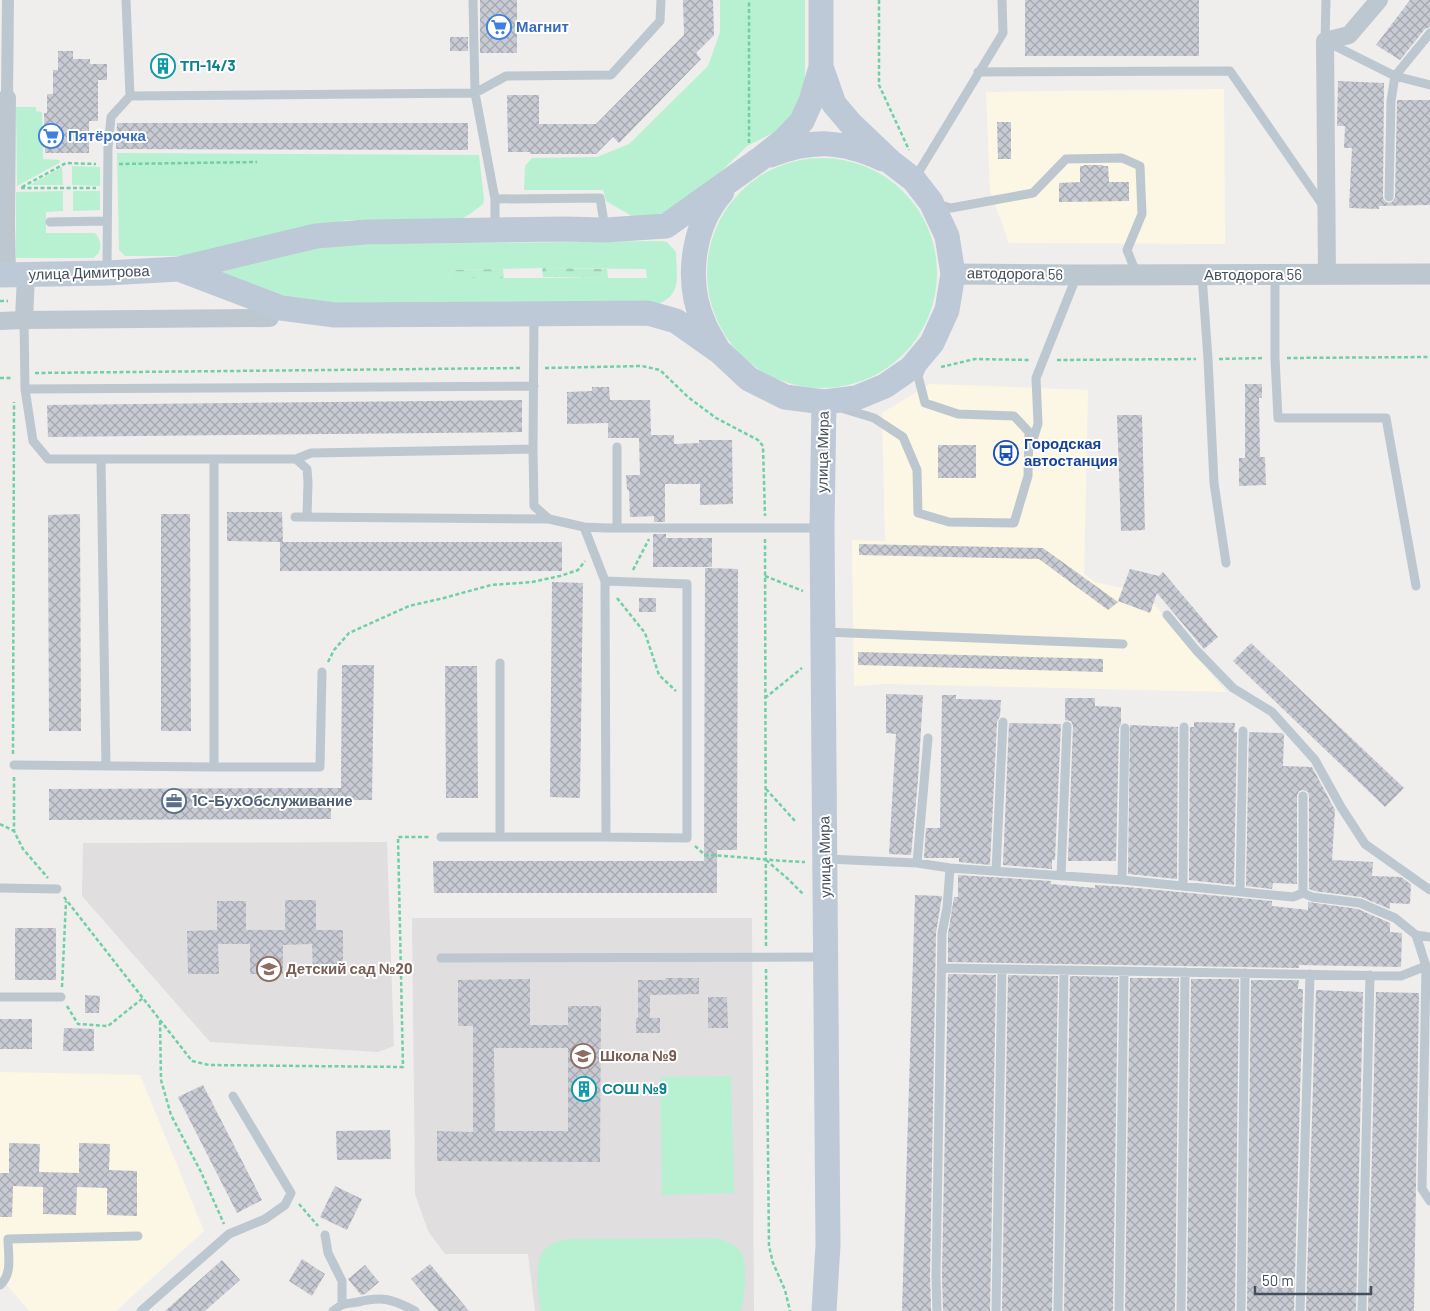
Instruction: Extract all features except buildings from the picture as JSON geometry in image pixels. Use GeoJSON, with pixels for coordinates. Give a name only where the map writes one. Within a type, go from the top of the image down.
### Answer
{"type":"FeatureCollection","features":[{"type":"Feature","properties":{"kind":"main road"},"geometry":{"type":"LineString","coordinates":[[179,269],[316,236],[366,232],[606,230],[666,226],[784,140],[802,121],[811,101],[821,67],[821,0]]}},
{"type":"Feature","properties":{"kind":"main road"},"geometry":{"type":"LineString","coordinates":[[179,269],[281,308],[335,315],[648,314],[676,321],[720,352],[749,379],[785,397],[824,402],[856,398],[885,386],[911,368],[932,344],[947,310],[952,274],[947,236],[931,202],[914,180],[902,159],[851,124],[834,104],[821,67]]}},
{"type":"Feature","properties":{"kind":"main road"},"geometry":{"type":"LineString","coordinates":[[720,352],[703,324],[694,292],[693,260],[700,228],[716,200],[749,167],[792,147],[827,143],[902,159]]}},
{"type":"Feature","properties":{"kind":"main road","name":"улица Димитрова"},"geometry":{"type":"LineString","coordinates":[[11,275],[179,269]]}},
{"type":"Feature","properties":{"kind":"main road","name":"улица Мира"},"geometry":{"type":"LineString","coordinates":[[824,402],[822,632],[815,860],[826,957],[828,1245],[824,1311]]}},
{"type":"Feature","properties":{"kind":"street"},"geometry":{"type":"LineString","coordinates":[[8,0],[4,98],[14,188],[3,225],[11,275],[24,320]]}},
{"type":"Feature","properties":{"kind":"street"},"geometry":{"type":"LineString","coordinates":[[1327,275],[1326,41],[1349,35],[1379,0]]}},
{"type":"Feature","properties":{"kind":"street","name":"автодорога 56"},"geometry":{"type":"LineString","coordinates":[[952,274],[1076,275]]}},
{"type":"Feature","properties":{"kind":"street","name":"Автодорога 56"},"geometry":{"type":"LineString","coordinates":[[1076,275],[1430,274]]}},
{"type":"Feature","properties":{"kind":"street"},"geometry":{"type":"LineString","coordinates":[[0,320],[270,318]]}},
{"type":"Feature","properties":{"kind":"lane"},"geometry":{"type":"LineString","coordinates":[[107,273],[107,188],[111,117],[130,96],[126,0]]}},
{"type":"Feature","properties":{"kind":"lane"},"geometry":{"type":"LineString","coordinates":[[473,0],[476,93],[495,199],[495,230]]}},
{"type":"Feature","properties":{"kind":"lane"},"geometry":{"type":"LineString","coordinates":[[130,96],[476,93],[506,76],[611,75],[660,21],[661,0]]}},
{"type":"Feature","properties":{"kind":"lane"},"geometry":{"type":"LineString","coordinates":[[914,180],[1004,32],[1002,0]]}},
{"type":"Feature","properties":{"kind":"lane"},"geometry":{"type":"LineString","coordinates":[[1326,0],[1326,41],[1395,76],[1430,85]]}},
{"type":"Feature","properties":{"kind":"lane"},"geometry":{"type":"LineString","coordinates":[[1389,197],[1391,100],[1395,76],[1430,33]]}},
{"type":"Feature","properties":{"kind":"lane"},"geometry":{"type":"LineString","coordinates":[[978,72],[1230,71],[1326,210]]}},
{"type":"Feature","properties":{"kind":"lane"},"geometry":{"type":"LineString","coordinates":[[931,202],[951,208],[1034,194],[1066,159],[1122,158],[1140,166],[1142,214],[1127,250],[1137,275]]}},
{"type":"Feature","properties":{"kind":"lane"},"geometry":{"type":"LineString","coordinates":[[495,199],[600,198],[606,230]]}},
{"type":"Feature","properties":{"kind":"lane"},"geometry":{"type":"LineString","coordinates":[[50,222],[107,221]]}},
{"type":"Feature","properties":{"kind":"lane"},"geometry":{"type":"LineString","coordinates":[[1029,453],[1038,424],[1036,378],[1076,275]]}},
{"type":"Feature","properties":{"kind":"lane"},"geometry":{"type":"LineString","coordinates":[[1202,275],[1214,483],[1226,563]]}},
{"type":"Feature","properties":{"kind":"lane"},"geometry":{"type":"LineString","coordinates":[[1275,275],[1275,358],[1278,418],[1386,418],[1416,586]]}},
{"type":"Feature","properties":{"kind":"lane"},"geometry":{"type":"LineString","coordinates":[[534,315],[534,506],[549,518]]}},
{"type":"Feature","properties":{"kind":"lane"},"geometry":{"type":"LineString","coordinates":[[24,320],[25,389],[33,440],[48,459],[296,460],[311,453],[533,449]]}},
{"type":"Feature","properties":{"kind":"lane"},"geometry":{"type":"LineString","coordinates":[[824,402],[874,418],[903,437],[917,470],[918,513],[949,522],[1014,523],[1028,476],[1029,432],[1014,416],[958,414],[925,403],[918,376],[932,344]]}},
{"type":"Feature","properties":{"kind":"lane"},"geometry":{"type":"LineString","coordinates":[[25,389],[534,386]]}},
{"type":"Feature","properties":{"kind":"lane"},"geometry":{"type":"LineString","coordinates":[[617,528],[618,447]]}},
{"type":"Feature","properties":{"kind":"lane"},"geometry":{"type":"LineString","coordinates":[[101,460],[106,766]]}},
{"type":"Feature","properties":{"kind":"lane"},"geometry":{"type":"LineString","coordinates":[[214,460],[214,767]]}},
{"type":"Feature","properties":{"kind":"lane"},"geometry":{"type":"LineString","coordinates":[[296,460],[307,469],[306,517]]}},
{"type":"Feature","properties":{"kind":"lane"},"geometry":{"type":"LineString","coordinates":[[294,517],[549,518],[584,527],[822,528]]}},
{"type":"Feature","properties":{"kind":"lane"},"geometry":{"type":"LineString","coordinates":[[584,527],[605,581],[606,837]]}},
{"type":"Feature","properties":{"kind":"lane"},"geometry":{"type":"LineString","coordinates":[[441,837],[687,838],[688,584],[605,581]]}},
{"type":"Feature","properties":{"kind":"lane"},"geometry":{"type":"LineString","coordinates":[[1167,615],[1196,650],[1233,688],[1272,712],[1315,760],[1364,844],[1430,890]]}},
{"type":"Feature","properties":{"kind":"lane"},"geometry":{"type":"LineString","coordinates":[[822,632],[1123,644]]}},
{"type":"Feature","properties":{"kind":"lane"},"geometry":{"type":"LineString","coordinates":[[500,663],[500,837]]}},
{"type":"Feature","properties":{"kind":"lane"},"geometry":{"type":"LineString","coordinates":[[14,765],[320,767],[322,672]]}},
{"type":"Feature","properties":{"kind":"lane"},"geometry":{"type":"LineString","coordinates":[[996,871],[1003,722]]}},
{"type":"Feature","properties":{"kind":"lane"},"geometry":{"type":"LineString","coordinates":[[1060,876],[1067,726]]}},
{"type":"Feature","properties":{"kind":"lane"},"geometry":{"type":"LineString","coordinates":[[1183,886],[1184,727]]}},
{"type":"Feature","properties":{"kind":"lane"},"geometry":{"type":"LineString","coordinates":[[1122,880],[1125,728]]}},
{"type":"Feature","properties":{"kind":"lane"},"geometry":{"type":"LineString","coordinates":[[1240,891],[1243,731]]}},
{"type":"Feature","properties":{"kind":"lane"},"geometry":{"type":"LineString","coordinates":[[917,863],[928,738]]}},
{"type":"Feature","properties":{"kind":"lane"},"geometry":{"type":"LineString","coordinates":[[1303,796],[1303,892]]}},
{"type":"Feature","properties":{"kind":"lane"},"geometry":{"type":"LineString","coordinates":[[815,860],[917,863],[950,868],[1122,880],[1293,897],[1303,892]]}},
{"type":"Feature","properties":{"kind":"lane"},"geometry":{"type":"LineString","coordinates":[[937,1311],[942,933],[947,908],[950,868]]}},
{"type":"Feature","properties":{"kind":"lane"},"geometry":{"type":"LineString","coordinates":[[0,888],[57,889]]}},
{"type":"Feature","properties":{"kind":"lane"},"geometry":{"type":"LineString","coordinates":[[1303,892],[1312,897],[1360,904],[1395,918],[1416,934],[1430,937]]}},
{"type":"Feature","properties":{"kind":"lane"},"geometry":{"type":"LineString","coordinates":[[1416,934],[1426,966],[1422,1188],[1430,1201]]}},
{"type":"Feature","properties":{"kind":"lane"},"geometry":{"type":"LineString","coordinates":[[441,958],[826,957]]}},
{"type":"Feature","properties":{"kind":"lane"},"geometry":{"type":"LineString","coordinates":[[942,968],[1401,976],[1426,966]]}},
{"type":"Feature","properties":{"kind":"lane"},"geometry":{"type":"LineString","coordinates":[[996,1311],[1002,969]]}},
{"type":"Feature","properties":{"kind":"lane"},"geometry":{"type":"LineString","coordinates":[[1058,1311],[1064,970]]}},
{"type":"Feature","properties":{"kind":"lane"},"geometry":{"type":"LineString","coordinates":[[1119,1311],[1124,971]]}},
{"type":"Feature","properties":{"kind":"lane"},"geometry":{"type":"LineString","coordinates":[[1181,1311],[1185,972]]}},
{"type":"Feature","properties":{"kind":"lane"},"geometry":{"type":"LineString","coordinates":[[1241,1311],[1245,973]]}},
{"type":"Feature","properties":{"kind":"lane"},"geometry":{"type":"LineString","coordinates":[[1300,1311],[1310,974]]}},
{"type":"Feature","properties":{"kind":"lane"},"geometry":{"type":"LineString","coordinates":[[1362,1311],[1370,976]]}},
{"type":"Feature","properties":{"kind":"lane"},"geometry":{"type":"LineString","coordinates":[[0,997],[61,997]]}},
{"type":"Feature","properties":{"kind":"lane"},"geometry":{"type":"LineString","coordinates":[[141,1311],[229,1234],[265,1219],[285,1205],[291,1193],[233,1096]]}},
{"type":"Feature","properties":{"kind":"lane"},"geometry":{"type":"LineString","coordinates":[[325,1235],[328,1253],[342,1281],[342,1303]]}},
{"type":"Feature","properties":{"kind":"lane"},"geometry":{"type":"LineString","coordinates":[[0,1284],[4,1281],[9,1271],[8,1239],[138,1236]]}},
{"type":"Feature","properties":{"kind":"lane"},"geometry":{"type":"LineString","coordinates":[[332,1311],[342,1303],[355,1303],[374,1298],[398,1301],[415,1311]]}},
{"type":"Feature","properties":{"kind":"path"},"geometry":{"type":"LineString","coordinates":[[749,0],[749,167]]}},
{"type":"Feature","properties":{"kind":"path"},"geometry":{"type":"LineString","coordinates":[[879,0],[879,85],[902,159]]}},
{"type":"Feature","properties":{"kind":"path"},"geometry":{"type":"LineString","coordinates":[[14,188],[66,163],[257,162]]}},
{"type":"Feature","properties":{"kind":"path"},"geometry":{"type":"LineString","coordinates":[[14,188],[107,188]]}},
{"type":"Feature","properties":{"kind":"path"},"geometry":{"type":"LineString","coordinates":[[941,367],[975,359],[1208,359],[1429,356]]}},
{"type":"Feature","properties":{"kind":"path"},"geometry":{"type":"LineString","coordinates":[[0,378],[21,378],[25,373],[642,366],[660,370],[688,397],[716,418],[758,440],[763,446],[765,528],[769,1246],[773,1263],[785,1290],[790,1311]]}},
{"type":"Feature","properties":{"kind":"path"},"geometry":{"type":"LineString","coordinates":[[14,401],[12,750],[14,765],[14,831],[23,849],[57,889],[192,1061],[209,1065],[402,1067],[398,837],[441,837]]}},
{"type":"Feature","properties":{"kind":"path"},"geometry":{"type":"LineString","coordinates":[[627,582],[654,528]]}},
{"type":"Feature","properties":{"kind":"path"},"geometry":{"type":"LineString","coordinates":[[322,672],[334,650],[349,633],[374,621],[409,606],[491,585],[532,582],[560,576],[578,570],[593,550]]}},
{"type":"Feature","properties":{"kind":"path"},"geometry":{"type":"LineString","coordinates":[[765,576],[804,592]]}},
{"type":"Feature","properties":{"kind":"path"},"geometry":{"type":"LineString","coordinates":[[605,581],[645,633],[659,675],[687,703]]}},
{"type":"Feature","properties":{"kind":"path"},"geometry":{"type":"LineString","coordinates":[[765,698],[802,668]]}},
{"type":"Feature","properties":{"kind":"path"},"geometry":{"type":"LineString","coordinates":[[766,789],[795,821]]}},
{"type":"Feature","properties":{"kind":"path"},"geometry":{"type":"LineString","coordinates":[[0,824],[14,831]]}},
{"type":"Feature","properties":{"kind":"path"},"geometry":{"type":"LineString","coordinates":[[687,838],[705,855],[736,856],[766,860],[815,860]]}},
{"type":"Feature","properties":{"kind":"path"},"geometry":{"type":"LineString","coordinates":[[766,860],[788,878],[805,896]]}},
{"type":"Feature","properties":{"kind":"path"},"geometry":{"type":"LineString","coordinates":[[66,901],[61,997],[78,1024],[108,1026],[143,998]]}},
{"type":"Feature","properties":{"kind":"path"},"geometry":{"type":"LineString","coordinates":[[160,1020],[162,1080],[172,1115],[201,1172],[229,1234]]}},
{"type":"Feature","properties":{"kind":"path"},"geometry":{"type":"LineString","coordinates":[[290,1195],[325,1235]]}},
{"type":"Feature","properties":{"kind":"shaded area"},"geometry":{"type":"Polygon","coordinates":[[[1224,89],[1225,244],[1009,243],[990,191],[986,92],[1224,89]]]}},
{"type":"Feature","properties":{"kind":"shaded area"},"geometry":{"type":"Polygon","coordinates":[[[930,384],[1088,390],[1084,574],[1095,582],[1145,593],[1226,692],[887,684],[854,686],[852,540],[885,541],[882,413],[930,384]]]}},
{"type":"Feature","properties":{"kind":"shaded area","name":"Детский сад №20"},"geometry":{"type":"Polygon","coordinates":[[[387,842],[394,1046],[378,1052],[210,1042],[82,896],[83,843],[387,842]]]}},
{"type":"Feature","properties":{"kind":"shaded area","name":"Школа №9"},"geometry":{"type":"Polygon","coordinates":[[[412,918],[752,918],[754,1311],[535,1311],[528,1254],[445,1254],[428,1231],[415,1194],[412,918]]]}},
{"type":"Feature","properties":{"kind":"shaded area"},"geometry":{"type":"Polygon","coordinates":[[[0,1072],[140,1075],[204,1231],[116,1311],[29,1311],[0,1277],[0,1072]]]}},
{"type":"Feature","properties":{"kind":"green space"},"geometry":{"type":"Polygon","coordinates":[[[720,0],[805,0],[805,94],[797,121],[747,146],[682,210],[635,218],[606,201],[603,190],[524,190],[525,166],[532,158],[597,157],[629,144],[708,66],[720,32],[720,0]]]}},
{"type":"Feature","properties":{"kind":"green space"},"geometry":{"type":"Polygon","coordinates":[[[16,107],[36,107],[36,111],[42,112],[43,159],[60,160],[59,163],[17,186],[16,107]]]}},
{"type":"Feature","properties":{"kind":"green space"},"geometry":{"type":"Polygon","coordinates":[[[117,153],[479,155],[484,199],[483,204],[461,219],[347,220],[193,256],[125,256],[119,250],[117,153]]]}},
{"type":"Feature","properties":{"kind":"green space"},"geometry":{"type":"Polygon","coordinates":[[[822,158],[844,160],[866,167],[886,177],[911,200],[918,209],[932,240],[937,273],[935,295],[928,317],[918,337],[895,362],[886,369],[855,383],[822,388],[800,386],[778,379],[758,369],[733,346],[726,337],[712,306],[707,273],[709,251],[716,229],[726,209],[749,184],[758,177],[789,163],[822,158]]]}},
{"type":"Feature","properties":{"kind":"green space"},"geometry":{"type":"Polygon","coordinates":[[[72,166],[100,167],[100,186],[72,185],[72,166]]]}},
{"type":"Feature","properties":{"kind":"green space"},"geometry":{"type":"Polygon","coordinates":[[[62,167],[63,185],[30,185],[62,167]]]}},
{"type":"Feature","properties":{"kind":"green space"},"geometry":{"type":"Polygon","coordinates":[[[63,191],[63,211],[46,212],[46,233],[95,233],[100,243],[99,253],[93,258],[16,258],[16,192],[63,191]]]}},
{"type":"Feature","properties":{"kind":"green space"},"geometry":{"type":"Polygon","coordinates":[[[73,191],[100,191],[100,210],[73,211],[73,191]]]}},
{"type":"Feature","properties":{"kind":"green space"},"geometry":{"type":"Polygon","coordinates":[[[661,241],[667,242],[676,252],[677,282],[672,294],[660,303],[333,303],[288,299],[216,271],[315,246],[661,241]],[[543,268],[453,270],[449,274],[452,278],[647,278],[646,269],[543,268]]]}},
{"type":"Feature","properties":{"kind":"green space"},"geometry":{"type":"Polygon","coordinates":[[[543,268],[607,269],[608,278],[543,277],[543,268]]]}},
{"type":"Feature","properties":{"kind":"green space"},"geometry":{"type":"Polygon","coordinates":[[[503,269],[504,278],[452,278],[449,274],[453,270],[503,269]]]}},
{"type":"Feature","properties":{"kind":"green space"},"geometry":{"type":"Polygon","coordinates":[[[731,1076],[734,1193],[662,1195],[660,1077],[731,1076]]]}},
{"type":"Feature","properties":{"kind":"green space"},"geometry":{"type":"Polygon","coordinates":[[[716,1238],[736,1246],[743,1257],[745,1290],[740,1311],[542,1311],[540,1309],[538,1266],[543,1251],[553,1244],[568,1239],[716,1238]]]}},
{"type":"Feature","properties":{"kind":"place","name":"Магнит"},"geometry":{"type":"Point","coordinates":[499,27]}},
{"type":"Feature","properties":{"kind":"place","name":"ТП-14/3"},"geometry":{"type":"Point","coordinates":[163,66]}},
{"type":"Feature","properties":{"kind":"place","name":"Пятёрочка"},"geometry":{"type":"Point","coordinates":[51,136]}},
{"type":"Feature","properties":{"kind":"place","name":"Городская автостанция"},"geometry":{"type":"Point","coordinates":[1006,453]}},
{"type":"Feature","properties":{"kind":"place","name":"1С-БухОбслуживание"},"geometry":{"type":"Point","coordinates":[174,801]}},
{"type":"Feature","properties":{"kind":"place","name":"Детский сад №20"},"geometry":{"type":"Point","coordinates":[269,969]}},
{"type":"Feature","properties":{"kind":"place","name":"Школа №9"},"geometry":{"type":"Point","coordinates":[583,1056]}},
{"type":"Feature","properties":{"kind":"place","name":"СОШ №9"},"geometry":{"type":"Point","coordinates":[584,1089]}}]}
